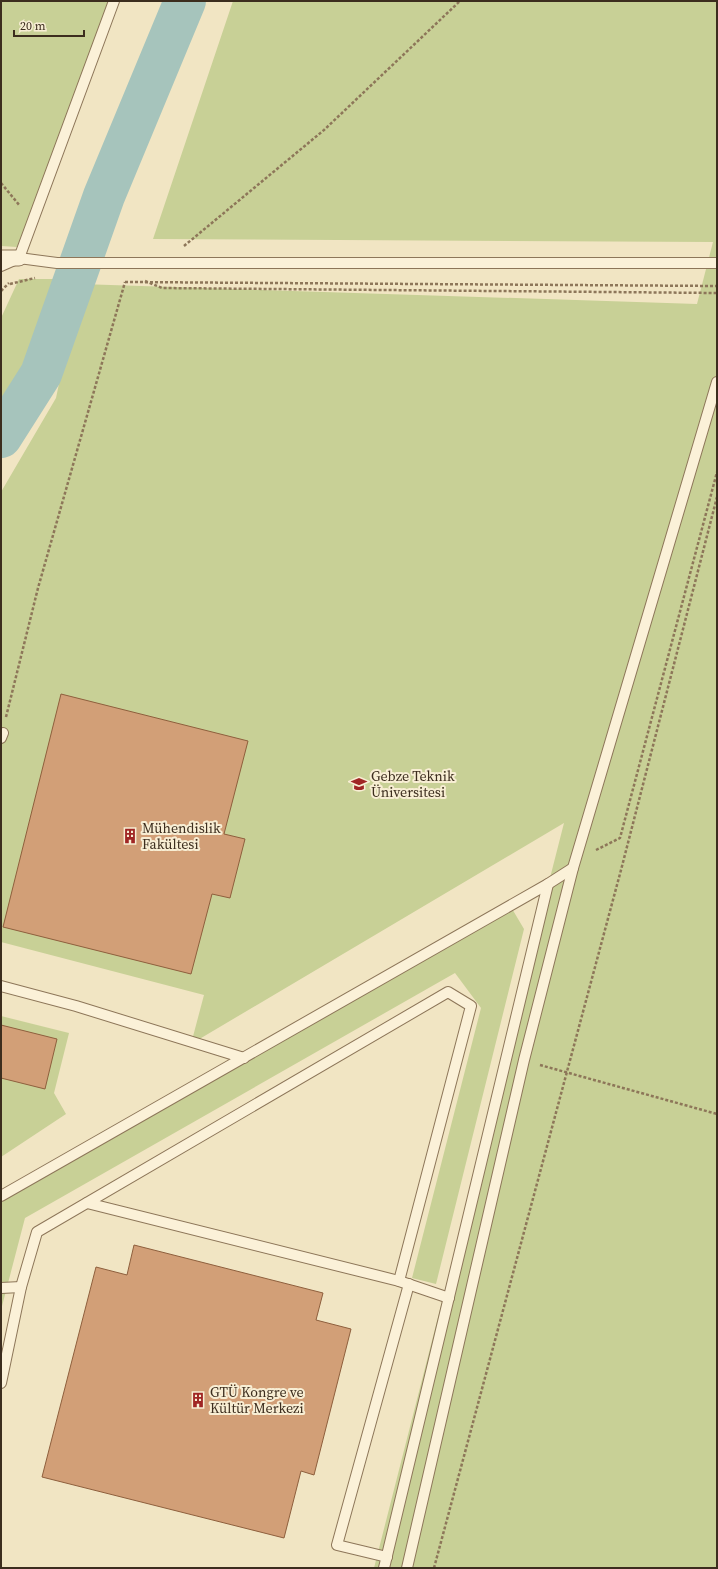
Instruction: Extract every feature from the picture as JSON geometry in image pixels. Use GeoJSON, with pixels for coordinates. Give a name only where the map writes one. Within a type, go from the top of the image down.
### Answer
{"type":"FeatureCollection","features":[{"type":"Feature","properties":{"kind":"street"},"geometry":{"type":"LineString","coordinates":[[1,258],[20,258]]}},
{"type":"Feature","properties":{"kind":"lane"},"geometry":{"type":"LineString","coordinates":[[20,258],[114,1]]}},
{"type":"Feature","properties":{"kind":"lane"},"geometry":{"type":"LineString","coordinates":[[1,266],[20,258],[58,263],[717,263]]}},
{"type":"Feature","properties":{"kind":"lane"},"geometry":{"type":"LineString","coordinates":[[407,1568],[524,1060],[574,864],[717,382]]}},
{"type":"Feature","properties":{"kind":"lane"},"geometry":{"type":"LineString","coordinates":[[1,1196],[548,884],[574,864]]}},
{"type":"Feature","properties":{"kind":"lane"},"geometry":{"type":"LineString","coordinates":[[384,1568],[548,884]]}},
{"type":"Feature","properties":{"kind":"lane"},"geometry":{"type":"LineString","coordinates":[[1,986],[83,1008],[244,1058]]}},
{"type":"Feature","properties":{"kind":"lane"},"geometry":{"type":"LineString","coordinates":[[1,1383],[21,1287],[37,1232],[448,992],[471,1006],[404,1283],[337,1544],[387,1557]]}},
{"type":"Feature","properties":{"kind":"lane"},"geometry":{"type":"LineString","coordinates":[[87,1203],[404,1283],[449,1298]]}},
{"type":"Feature","properties":{"kind":"lane"},"geometry":{"type":"LineString","coordinates":[[1,1288],[21,1287]]}},
{"type":"Feature","properties":{"kind":"path"},"geometry":{"type":"LineString","coordinates":[[163,263],[324,130],[460,1]]}},
{"type":"Feature","properties":{"kind":"path"},"geometry":{"type":"LineString","coordinates":[[1,183],[33,222]]}},
{"type":"Feature","properties":{"kind":"path"},"geometry":{"type":"LineString","coordinates":[[120,278],[126,281],[140,279],[162,288],[717,293]]}},
{"type":"Feature","properties":{"kind":"path"},"geometry":{"type":"LineString","coordinates":[[2,736],[38,588],[126,281]]}},
{"type":"Feature","properties":{"kind":"path"},"geometry":{"type":"LineString","coordinates":[[148,282],[717,286]]}},
{"type":"Feature","properties":{"kind":"path"},"geometry":{"type":"LineString","coordinates":[[574,864],[620,838],[717,472]]}},
{"type":"Feature","properties":{"kind":"path"},"geometry":{"type":"LineString","coordinates":[[434,1568],[567,1072],[717,497]]}},
{"type":"Feature","properties":{"kind":"path"},"geometry":{"type":"LineString","coordinates":[[524,1060],[717,1114]]}},
{"type":"Feature","properties":{"kind":"green space"},"geometry":{"type":"Polygon","coordinates":[[[1,1],[115,1],[17,247],[1,246],[1,1]]]}},
{"type":"Feature","properties":{"kind":"green space","name":"Gebze Teknik Üniversitesi"},"geometry":{"type":"Polygon","coordinates":[[[233,1],[717,1],[717,1568],[374,1568],[564,823],[191,1044],[204,995],[1,942],[1,492],[56,398],[80,284],[697,304],[713,242],[153,239],[233,1]]]}},
{"type":"Feature","properties":{"kind":"green space"},"geometry":{"type":"Polygon","coordinates":[[[19,279],[66,279],[27,389],[1,433],[1,318],[19,279]]]}},
{"type":"Feature","properties":{"kind":"green space"},"geometry":{"type":"Polygon","coordinates":[[[511,907],[524,929],[436,1284],[412,1278],[481,1008],[455,973],[25,1218],[1,1310],[1,1202],[511,907]]]}},
{"type":"Feature","properties":{"kind":"green space"},"geometry":{"type":"Polygon","coordinates":[[[1,1016],[69,1033],[54,1093],[66,1114],[1,1157],[1,1016]]]}},
{"type":"Feature","properties":{"kind":"building","name":"Mühendislik Fakültesi"},"geometry":{"type":"Polygon","coordinates":[[[61,694],[248,741],[224,834],[245,839],[230,898],[212,894],[191,974],[3,927],[61,694]]]}},
{"type":"Feature","properties":{"kind":"building"},"geometry":{"type":"Polygon","coordinates":[[[1,1025],[57,1039],[45,1089],[1,1078],[1,1025]]]}},
{"type":"Feature","properties":{"kind":"building","name":"GTÜ Kongre ve Kültür Merkezi"},"geometry":{"type":"Polygon","coordinates":[[[134,1245],[323,1293],[316,1320],[351,1329],[314,1475],[301,1471],[284,1538],[42,1477],[96,1267],[127,1275],[134,1245]]]}},
{"type":"Feature","properties":{"kind":"waterway"},"geometry":{"type":"LineString","coordinates":[[1,437],[41,374],[104,196],[185,1]]}},
{"type":"Feature","properties":{"kind":"place","name":"Gebze Teknik Üniversitesi"},"geometry":{"type":"Point","coordinates":[359,784]}},
{"type":"Feature","properties":{"kind":"place","name":"Mühendislik Fakültesi"},"geometry":{"type":"Point","coordinates":[130,836]}},
{"type":"Feature","properties":{"kind":"place","name":"GTÜ Kongre ve Kültür Merkezi"},"geometry":{"type":"Point","coordinates":[198,1400]}}]}
